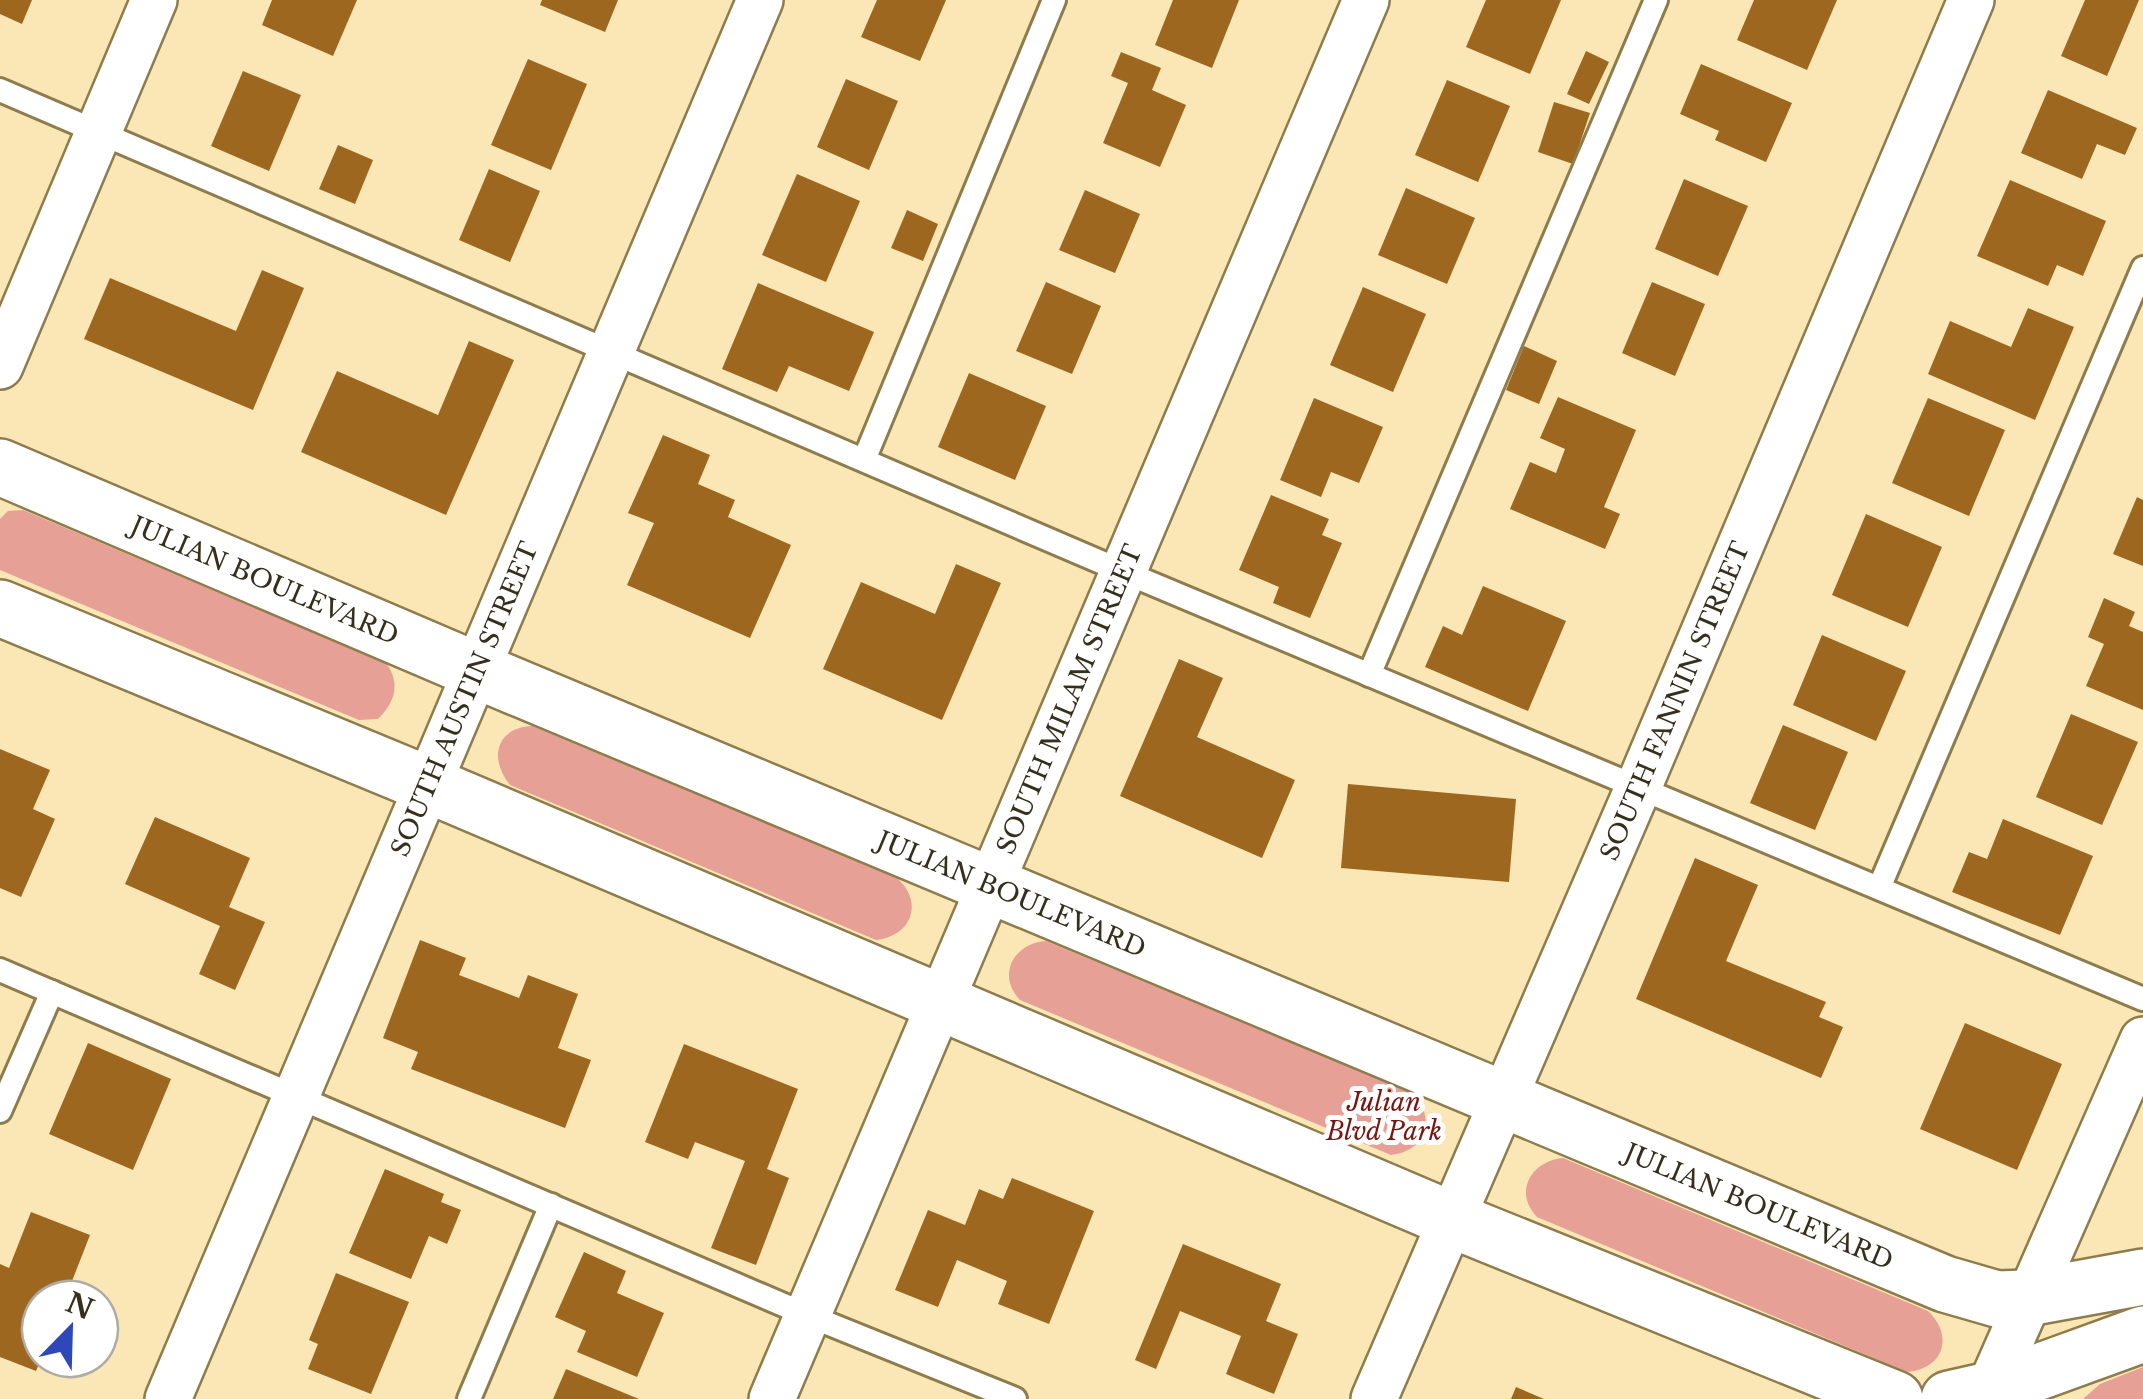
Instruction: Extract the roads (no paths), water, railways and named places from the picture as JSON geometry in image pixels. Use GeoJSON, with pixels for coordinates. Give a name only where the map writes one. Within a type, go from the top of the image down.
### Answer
{"type":"FeatureCollection","features":[{"type":"Feature","properties":{"kind":"street"},"geometry":{"type":"LineString","coordinates":[[0,366],[154,0]]}},
{"type":"Feature","properties":{"kind":"street","name":"SOUTH AUSTIN STREET"},"geometry":{"type":"LineString","coordinates":[[168,1399],[760,0]]}},
{"type":"Feature","properties":{"kind":"street","name":"SOUTH MILAM STREET"},"geometry":{"type":"LineString","coordinates":[[772,1399],[1366,0]]}},
{"type":"Feature","properties":{"kind":"street","name":"SOUTH FANNIN STREET"},"geometry":{"type":"LineString","coordinates":[[1374,1399],[1638,788],[1971,0]]}},
{"type":"Feature","properties":{"kind":"street","name":"JULIAN BOULEVARD"},"geometry":{"type":"LineString","coordinates":[[0,466],[478,671],[1945,1284],[1997,1299],[2028,1298],[2143,1276]]}},
{"type":"Feature","properties":{"kind":"street"},"geometry":{"type":"LineString","coordinates":[[0,608],[428,785],[1450,1219],[1895,1399]]}},
{"type":"Feature","properties":{"kind":"street"},"geometry":{"type":"LineString","coordinates":[[1996,1386],[2028,1298],[2143,1040]]}},
{"type":"Feature","properties":{"kind":"street"},"geometry":{"type":"LineString","coordinates":[[1945,1284],[1986,1317],[1996,1386]]}},
{"type":"Feature","properties":{"kind":"street"},"geometry":{"type":"LineString","coordinates":[[1996,1386],[2143,1334]]}},
{"type":"Feature","properties":{"kind":"lane"},"geometry":{"type":"LineString","coordinates":[[864,460],[1054,0]]}},
{"type":"Feature","properties":{"kind":"lane"},"geometry":{"type":"LineString","coordinates":[[1370,675],[1656,0]]}},
{"type":"Feature","properties":{"kind":"lane"},"geometry":{"type":"LineString","coordinates":[[0,90],[1124,572],[2143,999]]}},
{"type":"Feature","properties":{"kind":"lane"},"geometry":{"type":"LineString","coordinates":[[1879,888],[2143,268]]}},
{"type":"Feature","properties":{"kind":"lane"},"geometry":{"type":"LineString","coordinates":[[0,970],[808,1315],[1015,1399]]}},
{"type":"Feature","properties":{"kind":"lane"},"geometry":{"type":"LineString","coordinates":[[0,1111],[52,992]]}},
{"type":"Feature","properties":{"kind":"lane"},"geometry":{"type":"LineString","coordinates":[[469,1399],[551,1205]]}},
{"type":"Feature","properties":{"kind":"park label","name":"Julian Blvd Park"},"geometry":{"type":"Point","coordinates":[1384,1116]}}]}
